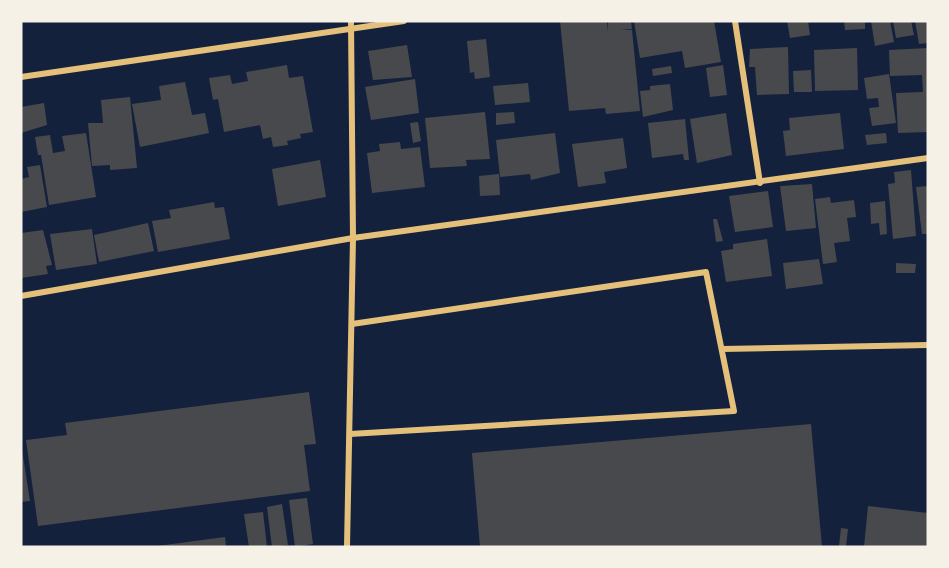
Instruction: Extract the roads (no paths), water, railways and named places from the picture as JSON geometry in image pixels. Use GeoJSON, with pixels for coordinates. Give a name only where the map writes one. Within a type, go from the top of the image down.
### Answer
{"type":"FeatureCollection","features":[{"type":"Feature","properties":{"kind":"street"},"geometry":{"type":"LineString","coordinates":[[347,547],[353,238],[353,30],[351,21]]}},
{"type":"Feature","properties":{"kind":"street"},"geometry":{"type":"LineString","coordinates":[[21,77],[404,21]]}},
{"type":"Feature","properties":{"kind":"street"},"geometry":{"type":"LineString","coordinates":[[735,21],[760,183]]}},
{"type":"Feature","properties":{"kind":"street"},"geometry":{"type":"LineString","coordinates":[[21,296],[353,238],[928,158]]}},
{"type":"Feature","properties":{"kind":"street"},"geometry":{"type":"LineString","coordinates":[[350,434],[734,411],[706,272],[352,324]]}},
{"type":"Feature","properties":{"kind":"street"},"geometry":{"type":"LineString","coordinates":[[722,349],[928,345]]}}]}
